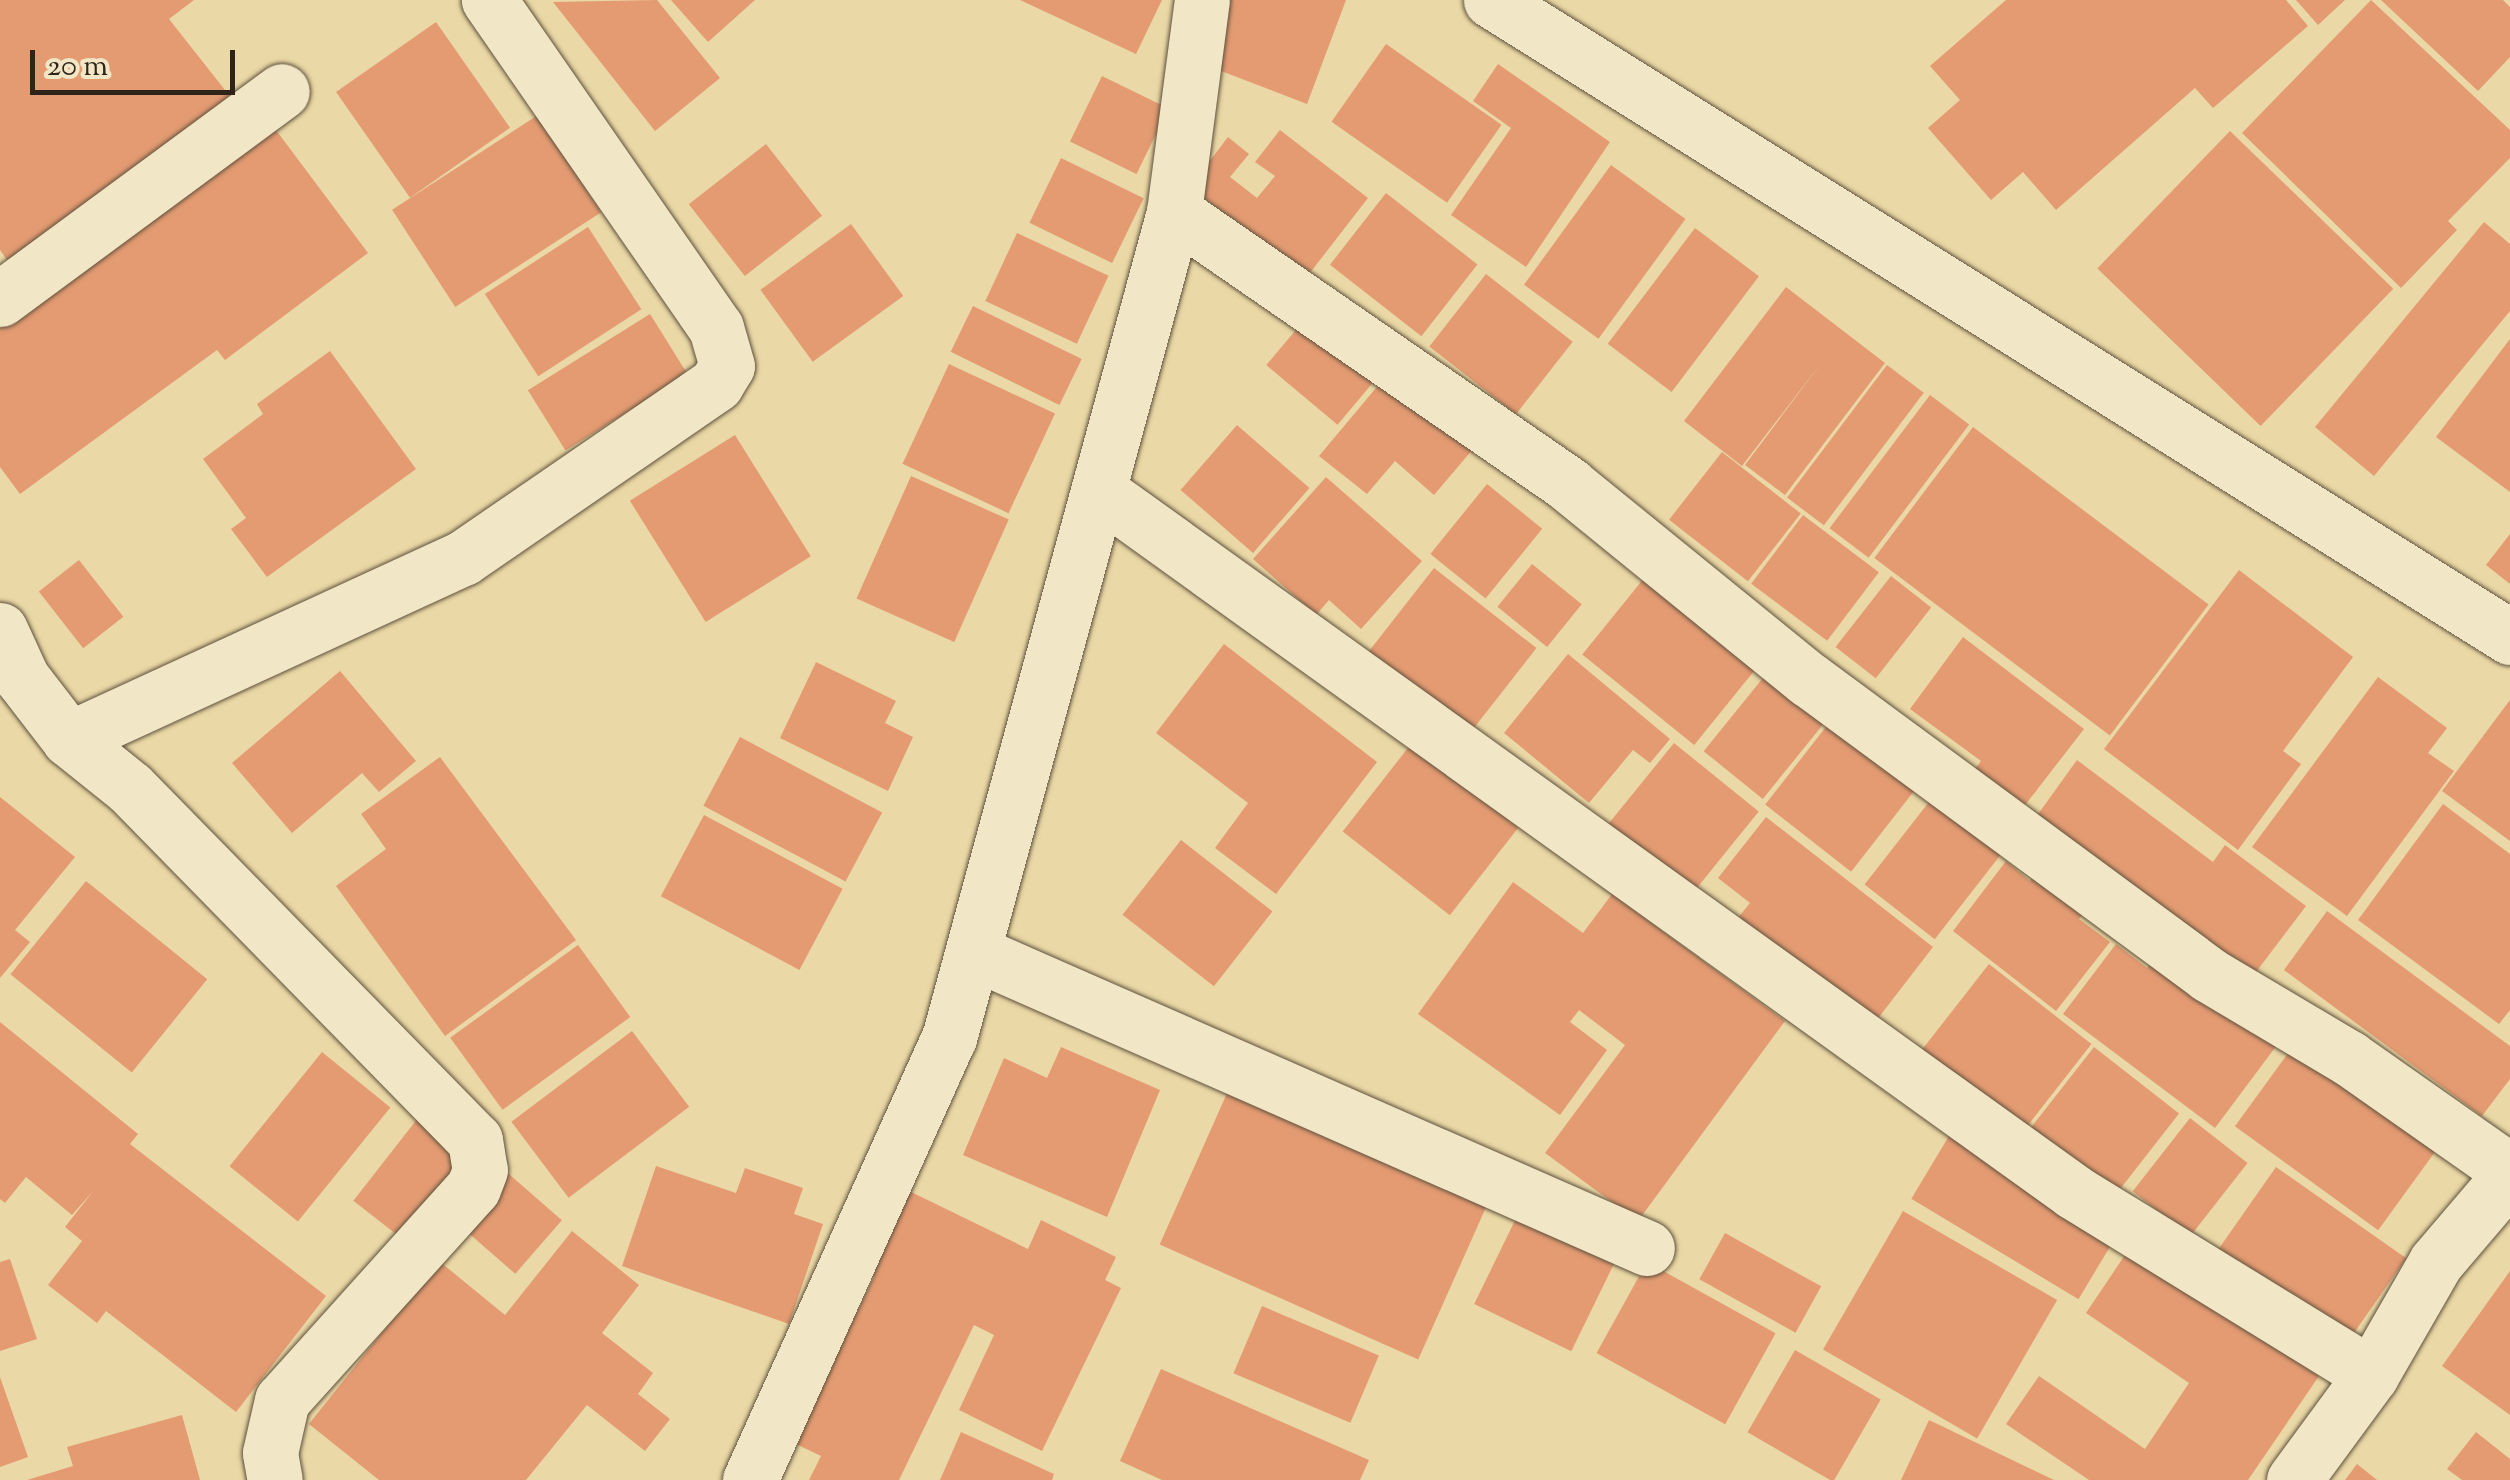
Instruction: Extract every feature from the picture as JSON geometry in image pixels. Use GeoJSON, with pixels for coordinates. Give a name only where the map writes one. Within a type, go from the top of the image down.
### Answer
{"type":"FeatureCollection","features":[{"type":"Feature","properties":{"kind":"street"},"geometry":{"type":"LineString","coordinates":[[70,739],[462,558],[716,384],[727,366],[716,328],[489,0]]}},
{"type":"Feature","properties":{"kind":"street"},"geometry":{"type":"LineString","coordinates":[[750,1480],[948,1038],[1174,212],[1202,0]]}},
{"type":"Feature","properties":{"kind":"street"},"geometry":{"type":"LineString","coordinates":[[1491,0],[2510,637]]}},
{"type":"Feature","properties":{"kind":"street"},"geometry":{"type":"LineString","coordinates":[[0,299],[282,91]]}},
{"type":"Feature","properties":{"kind":"street"},"geometry":{"type":"LineString","coordinates":[[1174,212],[1569,485],[1808,679],[2194,964],[2349,1058],[2510,1173],[2436,1262],[2371,1375],[2294,1480]]}},
{"type":"Feature","properties":{"kind":"street"},"geometry":{"type":"LineString","coordinates":[[1100,492],[2074,1192],[2371,1375]]}},
{"type":"Feature","properties":{"kind":"street"},"geometry":{"type":"LineString","coordinates":[[0,630],[22,678],[70,739],[144,802],[475,1140],[480,1170],[473,1188],[282,1400],[270,1453],[276,1480]]}},
{"type":"Feature","properties":{"kind":"street"},"geometry":{"type":"LineString","coordinates":[[972,952],[1647,1248]]}},
{"type":"Feature","properties":{"kind":"building"},"geometry":{"type":"Polygon","coordinates":[[[0,0],[194,0],[169,19],[236,104],[15,271],[0,250],[0,0]]]}},
{"type":"Feature","properties":{"kind":"building"},"geometry":{"type":"Polygon","coordinates":[[[657,0],[720,78],[655,131],[553,2],[657,0]]]}},
{"type":"Feature","properties":{"kind":"building"},"geometry":{"type":"Polygon","coordinates":[[[671,0],[755,0],[708,42],[671,0]]]}},
{"type":"Feature","properties":{"kind":"building"},"geometry":{"type":"Polygon","coordinates":[[[1020,0],[1162,0],[1136,54],[1020,0]]]}},
{"type":"Feature","properties":{"kind":"building"},"geometry":{"type":"Polygon","coordinates":[[[1227,0],[1346,0],[1307,104],[1203,64],[1227,0]]]}},
{"type":"Feature","properties":{"kind":"building"},"geometry":{"type":"Polygon","coordinates":[[[2006,0],[2286,0],[2308,26],[2213,108],[2195,88],[2056,210],[2023,172],[1991,200],[1928,128],[1960,100],[1930,66],[2006,0]]]}},
{"type":"Feature","properties":{"kind":"building"},"geometry":{"type":"Polygon","coordinates":[[[2296,0],[2345,0],[2318,25],[2296,0]]]}},
{"type":"Feature","properties":{"kind":"building"},"geometry":{"type":"Polygon","coordinates":[[[2371,0],[2510,130],[2510,158],[2448,221],[2457,230],[2401,288],[2242,133],[2371,0]]]}},
{"type":"Feature","properties":{"kind":"building"},"geometry":{"type":"Polygon","coordinates":[[[2381,0],[2503,0],[2510,7],[2510,57],[2478,91],[2381,0]]]}},
{"type":"Feature","properties":{"kind":"building"},"geometry":{"type":"Polygon","coordinates":[[[436,22],[510,128],[410,198],[336,92],[436,22]]]}},
{"type":"Feature","properties":{"kind":"building"},"geometry":{"type":"Polygon","coordinates":[[[1386,44],[1502,125],[1447,203],[1332,122],[1386,44]]]}},
{"type":"Feature","properties":{"kind":"building"},"geometry":{"type":"Polygon","coordinates":[[[1498,64],[1610,142],[1526,267],[1451,215],[1511,128],[1473,101],[1498,64]]]}},
{"type":"Feature","properties":{"kind":"building"},"geometry":{"type":"Polygon","coordinates":[[[1102,76],[1169,108],[1137,174],[1070,142],[1102,76]]]}},
{"type":"Feature","properties":{"kind":"building"},"geometry":{"type":"Polygon","coordinates":[[[538,115],[601,212],[455,307],[392,210],[538,115]]]}},
{"type":"Feature","properties":{"kind":"building"},"geometry":{"type":"Polygon","coordinates":[[[267,118],[368,253],[225,360],[217,350],[20,494],[0,467],[0,317],[267,118]]]}},
{"type":"Feature","properties":{"kind":"building"},"geometry":{"type":"Polygon","coordinates":[[[1280,130],[1368,198],[1306,278],[1190,187],[1228,137],[1249,154],[1230,177],[1257,198],[1275,176],[1255,162],[1280,130]]]}},
{"type":"Feature","properties":{"kind":"building"},"geometry":{"type":"Polygon","coordinates":[[[2230,131],[2393,289],[2261,426],[2097,268],[2230,131]]]}},
{"type":"Feature","properties":{"kind":"building"},"geometry":{"type":"Polygon","coordinates":[[[766,144],[822,216],[745,276],[689,204],[766,144]]]}},
{"type":"Feature","properties":{"kind":"building"},"geometry":{"type":"Polygon","coordinates":[[[1061,158],[1144,198],[1112,263],[1029,223],[1061,158]]]}},
{"type":"Feature","properties":{"kind":"building"},"geometry":{"type":"Polygon","coordinates":[[[1611,165],[1685,219],[1598,339],[1524,285],[1611,165]]]}},
{"type":"Feature","properties":{"kind":"building"},"geometry":{"type":"Polygon","coordinates":[[[1386,193],[1477,264],[1421,336],[1330,265],[1386,193]]]}},
{"type":"Feature","properties":{"kind":"building"},"geometry":{"type":"Polygon","coordinates":[[[2484,222],[2510,244],[2510,311],[2374,476],[2315,427],[2484,222]]]}},
{"type":"Feature","properties":{"kind":"building"},"geometry":{"type":"Polygon","coordinates":[[[851,224],[903,296],[813,362],[760,290],[851,224]]]}},
{"type":"Feature","properties":{"kind":"building"},"geometry":{"type":"Polygon","coordinates":[[[588,227],[641,309],[538,376],[485,294],[588,227]]]}},
{"type":"Feature","properties":{"kind":"building"},"geometry":{"type":"Polygon","coordinates":[[[1695,228],[1759,276],[1672,392],[1608,344],[1695,228]]]}},
{"type":"Feature","properties":{"kind":"building"},"geometry":{"type":"Polygon","coordinates":[[[1017,233],[1109,276],[1077,344],[985,301],[1017,233]]]}},
{"type":"Feature","properties":{"kind":"building"},"geometry":{"type":"Polygon","coordinates":[[[1486,274],[1573,342],[1516,414],[1429,346],[1486,274]]]}},
{"type":"Feature","properties":{"kind":"building"},"geometry":{"type":"Polygon","coordinates":[[[1786,287],[1885,363],[1785,495],[1745,465],[1822,362],[1742,466],[1684,421],[1786,287]]]}},
{"type":"Feature","properties":{"kind":"building"},"geometry":{"type":"Polygon","coordinates":[[[973,306],[1082,359],[1059,405],[951,352],[973,306]]]}},
{"type":"Feature","properties":{"kind":"building"},"geometry":{"type":"Polygon","coordinates":[[[1310,313],[1381,373],[1338,425],[1266,365],[1310,313]]]}},
{"type":"Feature","properties":{"kind":"building"},"geometry":{"type":"Polygon","coordinates":[[[650,314],[688,374],[566,451],[528,390],[650,314]]]}},
{"type":"Feature","properties":{"kind":"building"},"geometry":{"type":"Polygon","coordinates":[[[2510,339],[2510,492],[2436,437],[2510,339]]]}},
{"type":"Feature","properties":{"kind":"building"},"geometry":{"type":"Polygon","coordinates":[[[330,351],[416,469],[267,577],[231,529],[246,518],[203,459],[263,414],[257,404],[330,351]]]}},
{"type":"Feature","properties":{"kind":"building"},"geometry":{"type":"Polygon","coordinates":[[[949,364],[1055,413],[1009,513],[903,464],[949,364]]]}},
{"type":"Feature","properties":{"kind":"building"},"geometry":{"type":"Polygon","coordinates":[[[1887,365],[1924,393],[1824,525],[1787,498],[1887,365]]]}},
{"type":"Feature","properties":{"kind":"building"},"geometry":{"type":"Polygon","coordinates":[[[1386,376],[1473,449],[1434,495],[1395,461],[1367,494],[1319,456],[1386,376]]]}},
{"type":"Feature","properties":{"kind":"building"},"geometry":{"type":"Polygon","coordinates":[[[1930,395],[1969,424],[1869,558],[1829,528],[1930,395]]]}},
{"type":"Feature","properties":{"kind":"building"},"geometry":{"type":"Polygon","coordinates":[[[1237,425],[1309,488],[1253,553],[1181,490],[1237,425]]]}},
{"type":"Feature","properties":{"kind":"building"},"geometry":{"type":"Polygon","coordinates":[[[1973,427],[2209,605],[2110,736],[1874,558],[1973,427]]]}},
{"type":"Feature","properties":{"kind":"building"},"geometry":{"type":"Polygon","coordinates":[[[735,435],[811,556],[706,622],[630,501],[735,435]]]}},
{"type":"Feature","properties":{"kind":"building"},"geometry":{"type":"Polygon","coordinates":[[[1722,452],[1801,514],[1748,581],[1669,520],[1722,452]]]}},
{"type":"Feature","properties":{"kind":"building"},"geometry":{"type":"Polygon","coordinates":[[[911,476],[1009,520],[954,642],[856,598],[911,476]]]}},
{"type":"Feature","properties":{"kind":"building"},"geometry":{"type":"Polygon","coordinates":[[[1326,477],[1422,561],[1361,629],[1329,600],[1316,615],[1253,559],[1326,477]]]}},
{"type":"Feature","properties":{"kind":"building"},"geometry":{"type":"Polygon","coordinates":[[[1487,484],[1542,529],[1486,599],[1430,554],[1487,484]]]}},
{"type":"Feature","properties":{"kind":"building"},"geometry":{"type":"Polygon","coordinates":[[[1803,515],[1879,572],[1827,641],[1751,584],[1803,515]]]}},
{"type":"Feature","properties":{"kind":"building"},"geometry":{"type":"Polygon","coordinates":[[[2510,534],[2510,584],[2486,565],[2510,534]]]}},
{"type":"Feature","properties":{"kind":"building"},"geometry":{"type":"Polygon","coordinates":[[[79,560],[123,617],[83,648],[39,591],[79,560]]]}},
{"type":"Feature","properties":{"kind":"building"},"geometry":{"type":"Polygon","coordinates":[[[1532,564],[1582,604],[1547,647],[1497,607],[1532,564]]]}},
{"type":"Feature","properties":{"kind":"building"},"geometry":{"type":"Polygon","coordinates":[[[1434,568],[1536,648],[1471,732],[1368,652],[1434,568]]]}},
{"type":"Feature","properties":{"kind":"building"},"geometry":{"type":"Polygon","coordinates":[[[2239,570],[2353,657],[2283,751],[2301,764],[2238,850],[2104,749],[2239,570]]]}},
{"type":"Feature","properties":{"kind":"building"},"geometry":{"type":"Polygon","coordinates":[[[1649,572],[1761,663],[1694,745],[1582,654],[1649,572]]]}},
{"type":"Feature","properties":{"kind":"building"},"geometry":{"type":"Polygon","coordinates":[[[1891,576],[1931,607],[1876,678],[1836,647],[1891,576]]]}},
{"type":"Feature","properties":{"kind":"building"},"geometry":{"type":"Polygon","coordinates":[[[1963,637],[2084,729],[2012,822],[1963,785],[1981,761],[1910,709],[1963,637]]]}},
{"type":"Feature","properties":{"kind":"building"},"geometry":{"type":"Polygon","coordinates":[[[1224,644],[1377,762],[1276,894],[1215,848],[1248,803],[1156,733],[1224,644]]]}},
{"type":"Feature","properties":{"kind":"building"},"geometry":{"type":"Polygon","coordinates":[[[1568,654],[1670,739],[1650,763],[1633,750],[1589,803],[1504,733],[1568,654]]]}},
{"type":"Feature","properties":{"kind":"building"},"geometry":{"type":"Polygon","coordinates":[[[816,662],[896,701],[885,723],[913,737],[888,791],[780,738],[816,662]]]}},
{"type":"Feature","properties":{"kind":"building"},"geometry":{"type":"Polygon","coordinates":[[[1771,668],[1830,716],[1763,799],[1704,751],[1771,668]]]}},
{"type":"Feature","properties":{"kind":"building"},"geometry":{"type":"Polygon","coordinates":[[[340,671],[416,761],[379,792],[362,773],[292,833],[232,763],[340,671]]]}},
{"type":"Feature","properties":{"kind":"building"},"geometry":{"type":"Polygon","coordinates":[[[2378,677],[2447,728],[2428,753],[2454,771],[2347,916],[2252,847],[2378,677]]]}},
{"type":"Feature","properties":{"kind":"building"},"geometry":{"type":"Polygon","coordinates":[[[2510,700],[2510,841],[2442,791],[2510,700]]]}},
{"type":"Feature","properties":{"kind":"building"},"geometry":{"type":"Polygon","coordinates":[[[1836,714],[1922,781],[1851,872],[1765,805],[1836,714]]]}},
{"type":"Feature","properties":{"kind":"building"},"geometry":{"type":"Polygon","coordinates":[[[740,737],[882,813],[846,881],[703,806],[740,737]]]}},
{"type":"Feature","properties":{"kind":"building"},"geometry":{"type":"Polygon","coordinates":[[[1674,743],[1759,812],[1693,892],[1609,824],[1674,743]]]}},
{"type":"Feature","properties":{"kind":"building"},"geometry":{"type":"Polygon","coordinates":[[[1411,744],[1518,828],[1450,915],[1343,831],[1411,744]]]}},
{"type":"Feature","properties":{"kind":"building"},"geometry":{"type":"Polygon","coordinates":[[[440,757],[576,940],[445,1036],[336,886],[386,849],[361,814],[440,757]]]}},
{"type":"Feature","properties":{"kind":"building"},"geometry":{"type":"Polygon","coordinates":[[[2077,760],[2213,862],[2225,845],[2306,906],[2244,988],[2028,828],[2077,760]]]}},
{"type":"Feature","properties":{"kind":"building"},"geometry":{"type":"Polygon","coordinates":[[[1936,793],[2006,848],[1935,939],[1865,884],[1936,793]]]}},
{"type":"Feature","properties":{"kind":"building"},"geometry":{"type":"Polygon","coordinates":[[[0,797],[75,857],[15,930],[30,942],[0,978],[0,797]]]}},
{"type":"Feature","properties":{"kind":"building"},"geometry":{"type":"Polygon","coordinates":[[[2443,804],[2510,854],[2510,1010],[2499,1024],[2358,920],[2443,804]]]}},
{"type":"Feature","properties":{"kind":"building"},"geometry":{"type":"Polygon","coordinates":[[[704,815],[843,889],[799,970],[661,896],[704,815]]]}},
{"type":"Feature","properties":{"kind":"building"},"geometry":{"type":"Polygon","coordinates":[[[1766,817],[1933,947],[1869,1030],[1733,924],[1750,903],[1718,878],[1766,817]]]}},
{"type":"Feature","properties":{"kind":"building"},"geometry":{"type":"Polygon","coordinates":[[[1181,840],[1272,911],[1214,986],[1123,915],[1181,840]]]}},
{"type":"Feature","properties":{"kind":"building"},"geometry":{"type":"Polygon","coordinates":[[[2006,861],[2030,881],[2043,863],[2093,902],[2079,919],[2110,942],[2056,1011],[1953,931],[2006,861]]]}},
{"type":"Feature","properties":{"kind":"building"},"geometry":{"type":"Polygon","coordinates":[[[86,881],[207,979],[132,1072],[10,974],[86,881]]]}},
{"type":"Feature","properties":{"kind":"building"},"geometry":{"type":"Polygon","coordinates":[[[1513,882],[1583,933],[1612,894],[1785,1021],[1638,1221],[1545,1153],[1625,1045],[1579,1010],[1570,1022],[1607,1050],[1560,1115],[1418,1014],[1513,882]]]}},
{"type":"Feature","properties":{"kind":"building"},"geometry":{"type":"Polygon","coordinates":[[[2327,911],[2510,1046],[2510,1079],[2482,1116],[2284,970],[2327,911]]]}},
{"type":"Feature","properties":{"kind":"building"},"geometry":{"type":"Polygon","coordinates":[[[2116,944],[2147,968],[2156,955],[2277,1045],[2215,1128],[2063,1014],[2116,944]]]}},
{"type":"Feature","properties":{"kind":"building"},"geometry":{"type":"Polygon","coordinates":[[[578,945],[630,1017],[502,1110],[450,1038],[578,945]]]}},
{"type":"Feature","properties":{"kind":"building"},"geometry":{"type":"Polygon","coordinates":[[[1989,964],[2091,1044],[2025,1129],[1923,1049],[1989,964]]]}},
{"type":"Feature","properties":{"kind":"building"},"geometry":{"type":"Polygon","coordinates":[[[0,1022],[138,1134],[130,1144],[326,1296],[236,1412],[106,1311],[97,1323],[48,1285],[82,1241],[65,1227],[94,1190],[72,1215],[26,1177],[5,1203],[0,1199],[0,1022]]]}},
{"type":"Feature","properties":{"kind":"building"},"geometry":{"type":"Polygon","coordinates":[[[632,1031],[689,1107],[569,1198],[511,1122],[632,1031]]]}},
{"type":"Feature","properties":{"kind":"building"},"geometry":{"type":"Polygon","coordinates":[[[2299,1038],[2442,1142],[2378,1230],[2235,1126],[2299,1038]]]}},
{"type":"Feature","properties":{"kind":"building"},"geometry":{"type":"Polygon","coordinates":[[[1061,1047],[1160,1090],[1107,1217],[963,1155],[1004,1058],[1047,1078],[1061,1047]]]}},
{"type":"Feature","properties":{"kind":"building"},"geometry":{"type":"Polygon","coordinates":[[[2094,1047],[2179,1113],[2114,1197],[2029,1131],[2094,1047]]]}},
{"type":"Feature","properties":{"kind":"building"},"geometry":{"type":"Polygon","coordinates":[[[322,1052],[390,1107],[298,1222],[229,1166],[322,1052]]]}},
{"type":"Feature","properties":{"kind":"building"},"geometry":{"type":"Polygon","coordinates":[[[1228,1091],[1487,1206],[1418,1360],[1160,1244],[1228,1091]]]}},
{"type":"Feature","properties":{"kind":"building"},"geometry":{"type":"Polygon","coordinates":[[[418,1118],[472,1160],[407,1243],[353,1201],[418,1118]]]}},
{"type":"Feature","properties":{"kind":"building"},"geometry":{"type":"Polygon","coordinates":[[[2190,1118],[2248,1163],[2190,1236],[2133,1191],[2190,1118]]]}},
{"type":"Feature","properties":{"kind":"building"},"geometry":{"type":"Polygon","coordinates":[[[1952,1131],[2119,1231],[2078,1299],[1911,1199],[1952,1131]]]}},
{"type":"Feature","properties":{"kind":"building"},"geometry":{"type":"Polygon","coordinates":[[[656,1166],[736,1193],[745,1168],[803,1188],[794,1214],[823,1224],[789,1324],[622,1266],[656,1166]]]}},
{"type":"Feature","properties":{"kind":"building"},"geometry":{"type":"Polygon","coordinates":[[[2276,1167],[2406,1258],[2346,1344],[2216,1253],[2276,1167]]]}},
{"type":"Feature","properties":{"kind":"building"},"geometry":{"type":"Polygon","coordinates":[[[503,1169],[562,1220],[515,1274],[456,1223],[503,1169]]]}},
{"type":"Feature","properties":{"kind":"building"},"geometry":{"type":"Polygon","coordinates":[[[905,1189],[1028,1249],[1041,1220],[1116,1257],[1105,1280],[1121,1288],[1042,1451],[959,1410],[994,1335],[974,1325],[899,1480],[809,1480],[821,1456],[794,1443],[874,1277],[864,1271],[905,1189]]]}},
{"type":"Feature","properties":{"kind":"building"},"geometry":{"type":"Polygon","coordinates":[[[1522,1206],[1619,1253],[1571,1351],[1474,1304],[1522,1206]]]}},
{"type":"Feature","properties":{"kind":"building"},"geometry":{"type":"Polygon","coordinates":[[[1903,1211],[2057,1300],[1977,1439],[1823,1350],[1903,1211]]]}},
{"type":"Feature","properties":{"kind":"building"},"geometry":{"type":"Polygon","coordinates":[[[572,1231],[639,1285],[602,1333],[653,1373],[638,1394],[670,1419],[645,1451],[587,1405],[526,1480],[379,1480],[309,1424],[439,1261],[505,1315],[572,1231]]]}},
{"type":"Feature","properties":{"kind":"building"},"geometry":{"type":"Polygon","coordinates":[[[1725,1233],[1821,1286],[1796,1333],[1699,1279],[1725,1233]]]}},
{"type":"Feature","properties":{"kind":"building"},"geometry":{"type":"Polygon","coordinates":[[[2131,1246],[2319,1376],[2248,1480],[2089,1480],[2006,1424],[2039,1376],[2145,1449],[2189,1383],[2086,1313],[2131,1246]]]}},
{"type":"Feature","properties":{"kind":"building"},"geometry":{"type":"Polygon","coordinates":[[[10,1259],[37,1339],[0,1351],[0,1262],[10,1259]]]}},
{"type":"Feature","properties":{"kind":"building"},"geometry":{"type":"Polygon","coordinates":[[[1647,1262],[1776,1333],[1725,1424],[1597,1353],[1647,1262]]]}},
{"type":"Feature","properties":{"kind":"building"},"geometry":{"type":"Polygon","coordinates":[[[2510,1271],[2510,1415],[2442,1366],[2510,1271]]]}},
{"type":"Feature","properties":{"kind":"building"},"geometry":{"type":"Polygon","coordinates":[[[1262,1306],[1379,1356],[1350,1423],[1233,1373],[1262,1306]]]}},
{"type":"Feature","properties":{"kind":"building"},"geometry":{"type":"Polygon","coordinates":[[[1795,1350],[1881,1400],[1834,1480],[1748,1432],[1795,1350]]]}},
{"type":"Feature","properties":{"kind":"building"},"geometry":{"type":"Polygon","coordinates":[[[1161,1369],[1369,1460],[1360,1480],[1162,1480],[1120,1461],[1161,1369]]]}},
{"type":"Feature","properties":{"kind":"building"},"geometry":{"type":"Polygon","coordinates":[[[0,1377],[28,1457],[0,1467],[0,1377]]]}},
{"type":"Feature","properties":{"kind":"building"},"geometry":{"type":"Polygon","coordinates":[[[182,1415],[200,1480],[27,1480],[73,1466],[67,1447],[182,1415]]]}},
{"type":"Feature","properties":{"kind":"building"},"geometry":{"type":"Polygon","coordinates":[[[1929,1420],[2054,1480],[1901,1480],[1929,1420]]]}},
{"type":"Feature","properties":{"kind":"building"},"geometry":{"type":"Polygon","coordinates":[[[961,1432],[1054,1474],[1052,1480],[940,1480],[961,1432]]]}},
{"type":"Feature","properties":{"kind":"building"},"geometry":{"type":"Polygon","coordinates":[[[2476,1432],[2510,1459],[2510,1480],[2462,1480],[2447,1469],[2476,1432]]]}},
{"type":"Feature","properties":{"kind":"building"},"geometry":{"type":"Polygon","coordinates":[[[2357,1464],[2377,1480],[2345,1480],[2357,1464]]]}}]}
